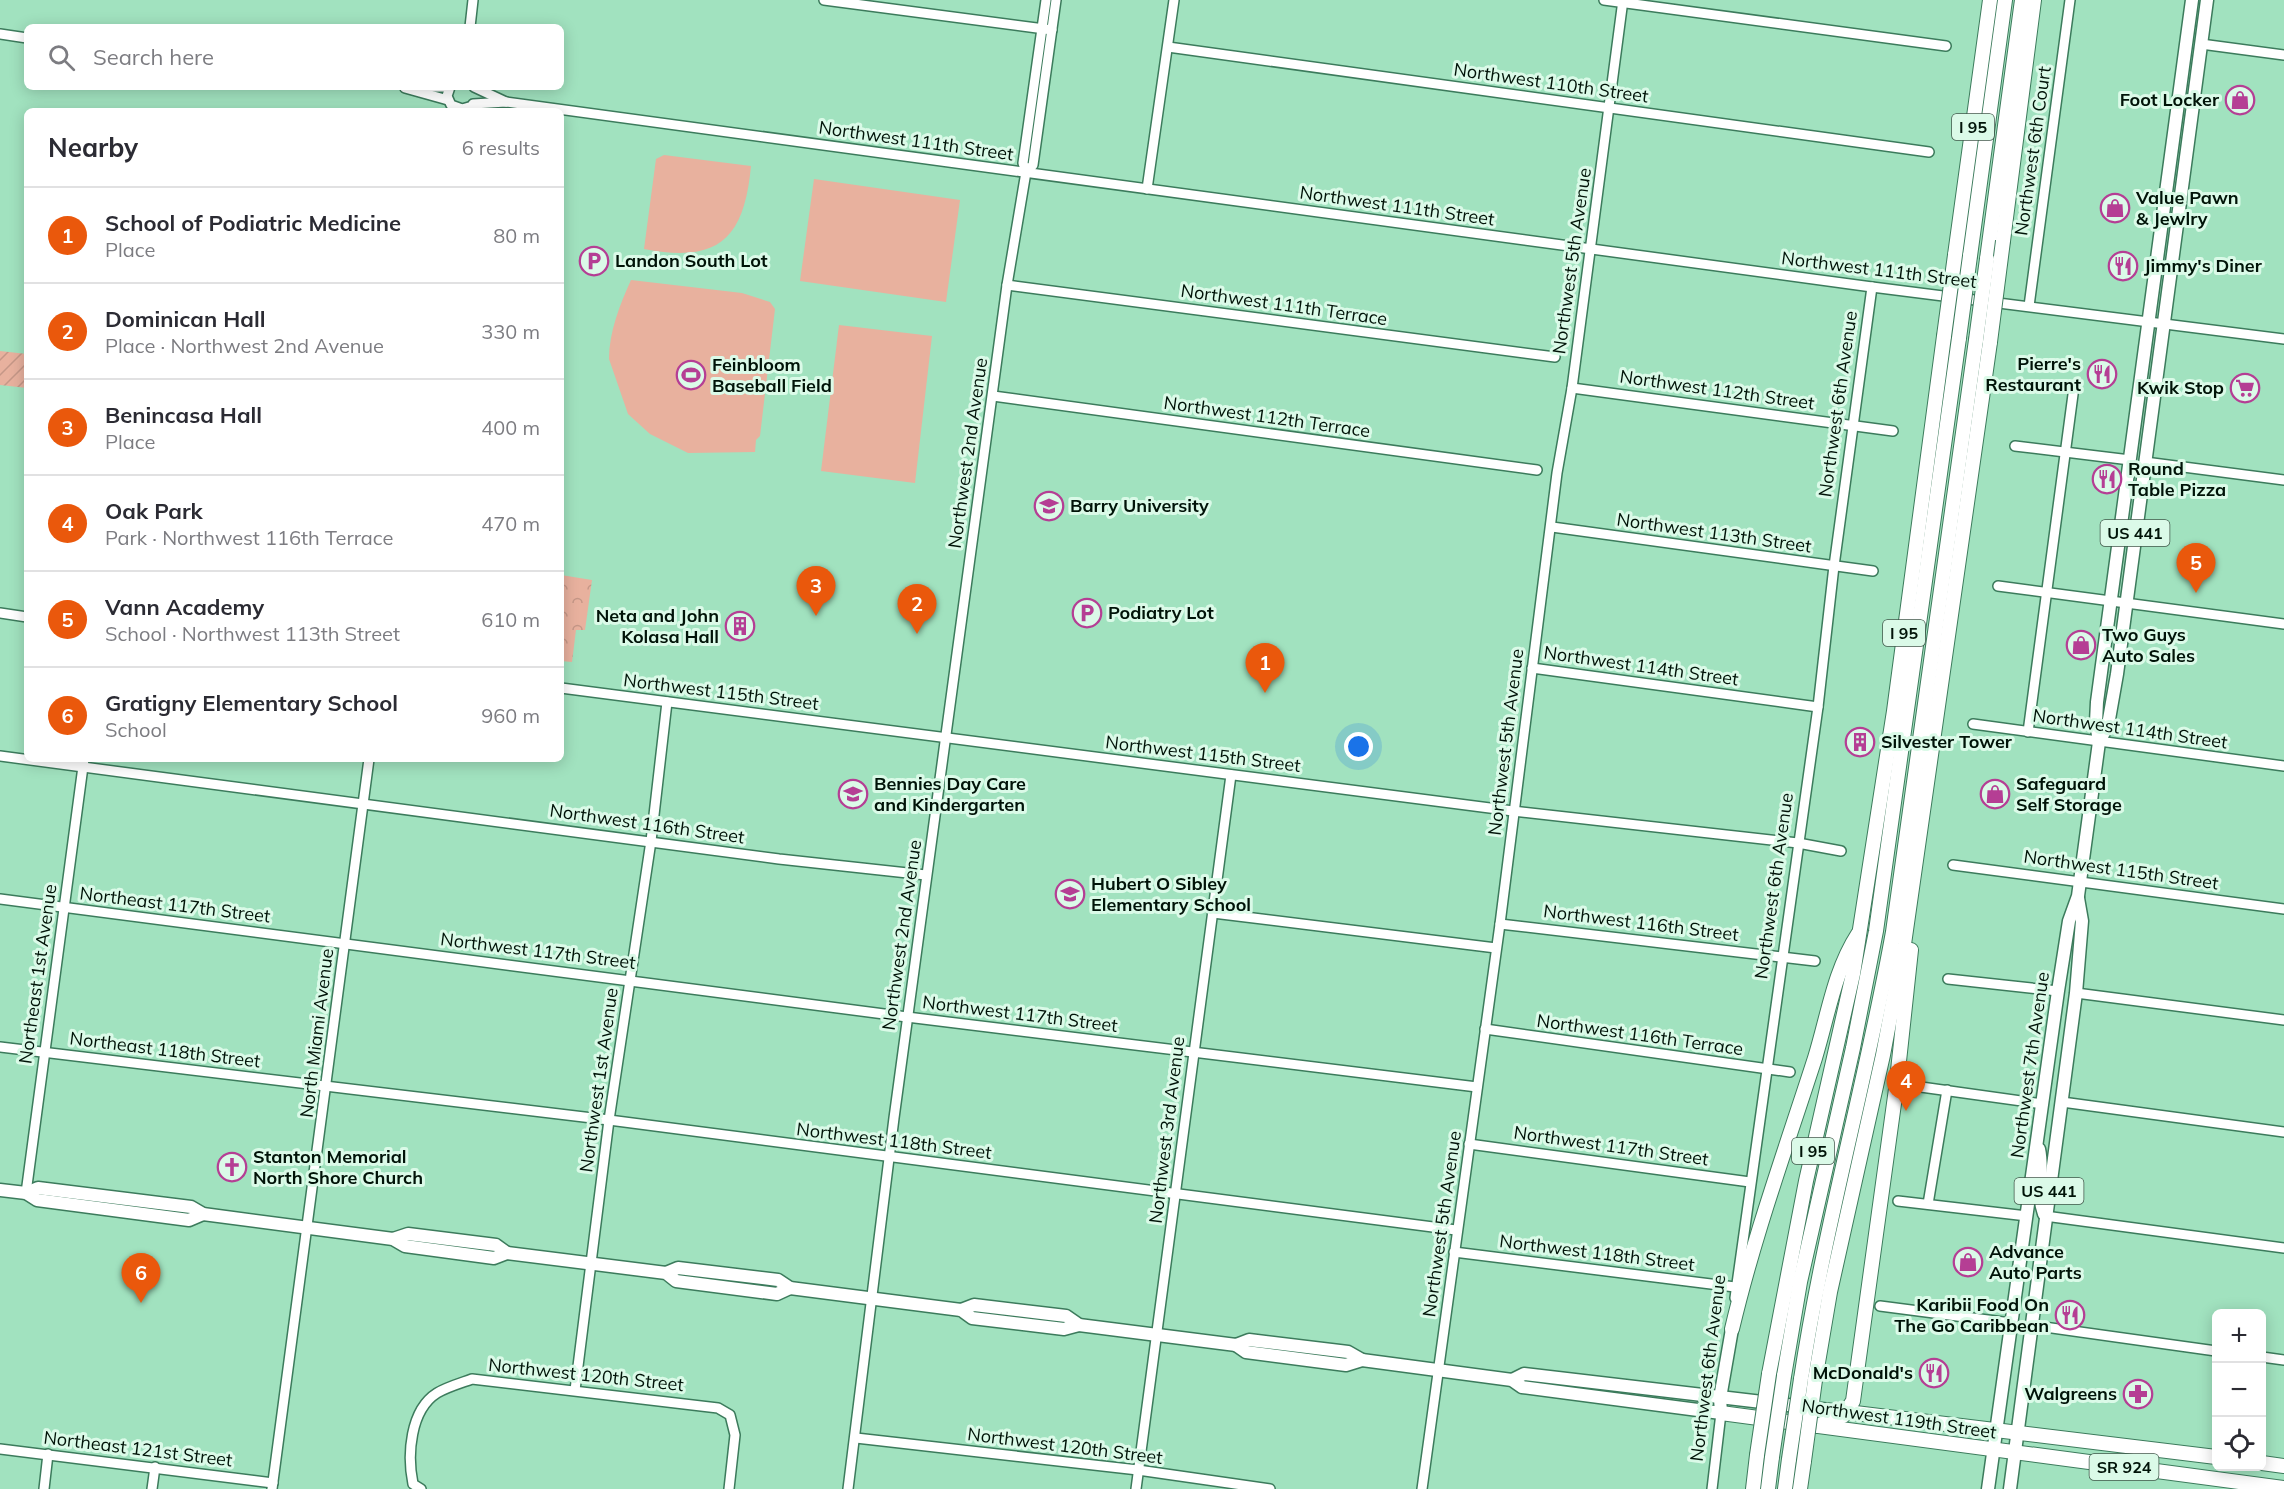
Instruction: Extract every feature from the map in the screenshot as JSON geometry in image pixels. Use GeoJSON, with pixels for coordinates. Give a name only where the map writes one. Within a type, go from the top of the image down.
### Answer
{"type":"FeatureCollection","features":[{"type":"Feature","properties":{"kind":"highway","name":"I 95"},"geometry":{"type":"LineString","coordinates":[[1753,1489],[1783,1294],[1840,1036],[1860,929],[1894,711],[1944,336],[1963,256],[1990,0]]}},
{"type":"Feature","properties":{"kind":"highway"},"geometry":{"type":"LineString","coordinates":[[1768,1489],[1784,1376],[1805,1260],[1853,1048],[1876,931],[1959,338],[1963,256],[2005,0]]}},
{"type":"Feature","properties":{"kind":"highway"},"geometry":{"type":"LineString","coordinates":[[1785,1489],[1819,1274],[1876,1022],[1893,932],[2022,0]]}},
{"type":"Feature","properties":{"kind":"highway","name":"I 95"},"geometry":{"type":"LineString","coordinates":[[1800,1489],[1815,1380],[1842,1235],[1883,1055],[1904,944],[1990,342],[2034,0]]}},
{"type":"Feature","properties":{"kind":"highway"},"geometry":{"type":"LineString","coordinates":[[1816,1426],[1844,1416],[1853,1401],[1896,1089],[1926,802]]}},
{"type":"Feature","properties":{"kind":"highway"},"geometry":{"type":"LineString","coordinates":[[1732,1329],[1746,1268],[1818,1049],[1844,955],[1860,929]]}},
{"type":"Feature","properties":{"kind":"highway","name":"Northwest 119th Street"},"geometry":{"type":"LineString","coordinates":[[1847,1412],[2212,1456]]}},
{"type":"Feature","properties":{"kind":"highway","name":"Northwest 119th Street"},"geometry":{"type":"LineString","coordinates":[[1721,1413],[2284,1488]]}},
{"type":"Feature","properties":{"kind":"highway"},"geometry":{"type":"LineString","coordinates":[[2266,1464],[2284,1466]]}},
{"type":"Feature","properties":{"kind":"main road","name":"Northwest 7th Avenue"},"geometry":{"type":"LineString","coordinates":[[1988,1489],[2058,992],[2069,921],[2078,896],[2080,882],[2099,742],[2096,712],[2192,0]]}},
{"type":"Feature","properties":{"kind":"main road"},"geometry":{"type":"LineString","coordinates":[[2199,0],[2195,28],[2201,44]]}},
{"type":"Feature","properties":{"kind":"main road","name":"Northwest 7th Avenue"},"geometry":{"type":"LineString","coordinates":[[2099,742],[2108,725],[2126,603],[2207,0]]}},
{"type":"Feature","properties":{"kind":"main road"},"geometry":{"type":"LineString","coordinates":[[2182,74],[2188,95],[2186,117],[2188,146]]}},
{"type":"Feature","properties":{"kind":"main road"},"geometry":{"type":"LineString","coordinates":[[2130,460],[2136,478],[2132,507],[2136,528]]}},
{"type":"Feature","properties":{"kind":"main road","name":"Northwest 7th Avenue"},"geometry":{"type":"LineString","coordinates":[[2010,1489],[2030,1325],[2076,993],[2082,921],[2078,896]]}},
{"type":"Feature","properties":{"kind":"main road"},"geometry":{"type":"LineString","coordinates":[[2037,1142],[2043,1165],[2039,1199],[2045,1216]]}},
{"type":"Feature","properties":{"kind":"main road","name":"SR 924"},"geometry":{"type":"LineString","coordinates":[[0,1190],[26,1193],[37,1200],[189,1220],[203,1215],[308,1228]]}},
{"type":"Feature","properties":{"kind":"main road"},"geometry":{"type":"LineString","coordinates":[[2027,1216],[2035,1239],[2029,1282],[2034,1297]]}},
{"type":"Feature","properties":{"kind":"main road","name":"Northwest 119th Street"},"geometry":{"type":"LineString","coordinates":[[308,1228],[393,1239],[408,1234],[496,1245],[507,1253],[666,1273],[676,1281],[777,1294],[790,1288],[961,1310],[972,1318],[1064,1329],[1079,1324],[1236,1345],[1249,1340],[1348,1352],[1362,1360],[1512,1380],[1522,1387],[1721,1413]]}},
{"type":"Feature","properties":{"kind":"main road","name":"Northwest 6th Avenue"},"geometry":{"type":"LineString","coordinates":[[1721,1413],[1720,1398],[1732,1329]]}},
{"type":"Feature","properties":{"kind":"main road","name":"Northwest 119th Street"},"geometry":{"type":"LineString","coordinates":[[1512,1380],[1524,1374],[1847,1412]]}},
{"type":"Feature","properties":{"kind":"street"},"geometry":{"type":"LineString","coordinates":[[470,24],[473,0]]}},
{"type":"Feature","properties":{"kind":"street"},"geometry":{"type":"LineString","coordinates":[[824,0],[1047,30]]}},
{"type":"Feature","properties":{"kind":"street","name":"Northwest 2nd Avenue"},"geometry":{"type":"LineString","coordinates":[[1046,0],[1047,30]]}},
{"type":"Feature","properties":{"kind":"street","name":"Northwest 2nd Avenue"},"geometry":{"type":"LineString","coordinates":[[848,1489],[926,875],[1007,285],[1026,172],[1023,163],[1047,30],[1056,0]]}},
{"type":"Feature","properties":{"kind":"street"},"geometry":{"type":"LineString","coordinates":[[1147,189],[1174,0]]}},
{"type":"Feature","properties":{"kind":"street"},"geometry":{"type":"LineString","coordinates":[[1604,0],[1946,46]]}},
{"type":"Feature","properties":{"kind":"street","name":"Northwest 6th Court"},"geometry":{"type":"LineString","coordinates":[[2029,306],[2070,0]]}},
{"type":"Feature","properties":{"kind":"street","name":"Northwest 5th Avenue"},"geometry":{"type":"LineString","coordinates":[[1422,1489],[1440,1370],[1456,1230],[1500,924],[1565,418],[1572,388],[1623,1]]}},
{"type":"Feature","properties":{"kind":"street"},"geometry":{"type":"LineString","coordinates":[[0,34],[24,38]]}},
{"type":"Feature","properties":{"kind":"street"},"geometry":{"type":"LineString","coordinates":[[2201,44],[2284,55]]}},
{"type":"Feature","properties":{"kind":"street","name":"Northwest 110th Street"},"geometry":{"type":"LineString","coordinates":[[1168,47],[1929,152]]}},
{"type":"Feature","properties":{"kind":"street","name":"Northwest 111th Street"},"geometry":{"type":"LineString","coordinates":[[414,90],[451,105]]}},
{"type":"Feature","properties":{"kind":"street"},"geometry":{"type":"LineString","coordinates":[[450,90],[451,105]]}},
{"type":"Feature","properties":{"kind":"street"},"geometry":{"type":"LineString","coordinates":[[469,107],[476,94],[475,90]]}},
{"type":"Feature","properties":{"kind":"street","name":"Northwest 111th Street"},"geometry":{"type":"LineString","coordinates":[[480,90],[506,102]]}},
{"type":"Feature","properties":{"kind":"street","name":"Northwest 111th Street"},"geometry":{"type":"LineString","coordinates":[[469,107],[506,102],[551,108]]}},
{"type":"Feature","properties":{"kind":"street","name":"Northwest 111th Street"},"geometry":{"type":"LineString","coordinates":[[564,110],[1872,287],[2284,339]]}},
{"type":"Feature","properties":{"kind":"street","name":"Northwest 111th Terrace"},"geometry":{"type":"LineString","coordinates":[[1007,285],[1556,357]]}},
{"type":"Feature","properties":{"kind":"street","name":"Northwest 6th Avenue"},"geometry":{"type":"LineString","coordinates":[[1732,1329],[1735,1287],[1749,1182],[1818,707],[1834,566],[1872,287]]}},
{"type":"Feature","properties":{"kind":"street"},"geometry":{"type":"LineString","coordinates":[[2028,732],[2067,453],[2073,387]]}},
{"type":"Feature","properties":{"kind":"street","name":"Northwest 112th Street"},"geometry":{"type":"LineString","coordinates":[[1572,388],[1893,431]]}},
{"type":"Feature","properties":{"kind":"street","name":"Northwest 112th Terrace"},"geometry":{"type":"LineString","coordinates":[[993,396],[1537,470]]}},
{"type":"Feature","properties":{"kind":"street"},"geometry":{"type":"LineString","coordinates":[[2015,446],[2130,460]]}},
{"type":"Feature","properties":{"kind":"street"},"geometry":{"type":"LineString","coordinates":[[2145,462],[2284,480]]}},
{"type":"Feature","properties":{"kind":"street","name":"Northwest 113th Street"},"geometry":{"type":"LineString","coordinates":[[1552,527],[1873,571]]}},
{"type":"Feature","properties":{"kind":"street"},"geometry":{"type":"LineString","coordinates":[[1998,586],[2284,624]]}},
{"type":"Feature","properties":{"kind":"street"},"geometry":{"type":"LineString","coordinates":[[0,613],[24,617]]}},
{"type":"Feature","properties":{"kind":"street","name":"Northwest 114th Street"},"geometry":{"type":"LineString","coordinates":[[1532,668],[1818,707]]}},
{"type":"Feature","properties":{"kind":"street","name":"Northwest 115th Street"},"geometry":{"type":"LineString","coordinates":[[564,688],[1513,811],[1798,843],[1841,851]]}},
{"type":"Feature","properties":{"kind":"street","name":"Northwest 1st Avenue"},"geometry":{"type":"LineString","coordinates":[[574,1390],[609,1120],[651,841],[667,702]]}},
{"type":"Feature","properties":{"kind":"street","name":"Northwest 114th Street"},"geometry":{"type":"LineString","coordinates":[[1973,724],[2284,766]]}},
{"type":"Feature","properties":{"kind":"street","name":"Northwest 116th Street"},"geometry":{"type":"LineString","coordinates":[[0,756],[24,758]]}},
{"type":"Feature","properties":{"kind":"street","name":"North Miami Avenue"},"geometry":{"type":"LineString","coordinates":[[272,1486],[369,762]]}},
{"type":"Feature","properties":{"kind":"street","name":"Northwest 116th Street"},"geometry":{"type":"LineString","coordinates":[[83,763],[364,804],[926,875]]}},
{"type":"Feature","properties":{"kind":"street","name":"Northeast 1st Avenue"},"geometry":{"type":"LineString","coordinates":[[26,1193],[83,763]]}},
{"type":"Feature","properties":{"kind":"street","name":"Northwest 3rd Avenue"},"geometry":{"type":"LineString","coordinates":[[1136,1489],[1231,775]]}},
{"type":"Feature","properties":{"kind":"street","name":"Northwest 115th Street"},"geometry":{"type":"LineString","coordinates":[[1953,865],[2284,909]]}},
{"type":"Feature","properties":{"kind":"street","name":"Northeast 117th Street"},"geometry":{"type":"LineString","coordinates":[[0,899],[345,944]]}},
{"type":"Feature","properties":{"kind":"street"},"geometry":{"type":"LineString","coordinates":[[1213,913],[1496,948]]}},
{"type":"Feature","properties":{"kind":"street","name":"Northwest 116th Street"},"geometry":{"type":"LineString","coordinates":[[1500,924],[1815,960]]}},
{"type":"Feature","properties":{"kind":"street","name":"Northwest 117th Street"},"geometry":{"type":"LineString","coordinates":[[345,944],[630,979],[907,1017],[1477,1087]]}},
{"type":"Feature","properties":{"kind":"street"},"geometry":{"type":"LineString","coordinates":[[1948,979],[2058,992]]}},
{"type":"Feature","properties":{"kind":"street"},"geometry":{"type":"LineString","coordinates":[[2076,993],[2284,1020]]}},
{"type":"Feature","properties":{"kind":"street","name":"Northwest 116th Terrace"},"geometry":{"type":"LineString","coordinates":[[1485,1029],[1790,1072]]}},
{"type":"Feature","properties":{"kind":"street","name":"Northeast 118th Street"},"geometry":{"type":"LineString","coordinates":[[0,1047],[327,1086]]}},
{"type":"Feature","properties":{"kind":"street","name":"Northwest 118th Street"},"geometry":{"type":"LineString","coordinates":[[327,1086],[1176,1192],[1456,1230]]}},
{"type":"Feature","properties":{"kind":"street"},"geometry":{"type":"LineString","coordinates":[[1921,1087],[2043,1104]]}},
{"type":"Feature","properties":{"kind":"street"},"geometry":{"type":"LineString","coordinates":[[1928,1204],[1947,1090]]}},
{"type":"Feature","properties":{"kind":"street"},"geometry":{"type":"LineString","coordinates":[[2062,1102],[2284,1132]]}},
{"type":"Feature","properties":{"kind":"street","name":"Northwest 117th Street"},"geometry":{"type":"LineString","coordinates":[[1469,1144],[1749,1182]]}},
{"type":"Feature","properties":{"kind":"street"},"geometry":{"type":"LineString","coordinates":[[1898,1200],[2027,1216]]}},
{"type":"Feature","properties":{"kind":"street"},"geometry":{"type":"LineString","coordinates":[[2045,1216],[2284,1248]]}},
{"type":"Feature","properties":{"kind":"street","name":"Northwest 118th Street"},"geometry":{"type":"LineString","coordinates":[[1454,1252],[1735,1287]]}},
{"type":"Feature","properties":{"kind":"street"},"geometry":{"type":"LineString","coordinates":[[1880,1306],[2011,1323]]}},
{"type":"Feature","properties":{"kind":"street"},"geometry":{"type":"LineString","coordinates":[[2030,1325],[2212,1350]]}},
{"type":"Feature","properties":{"kind":"street"},"geometry":{"type":"LineString","coordinates":[[2266,1358],[2284,1360]]}},
{"type":"Feature","properties":{"kind":"street","name":"Northwest 120th Street"},"geometry":{"type":"LineString","coordinates":[[417,1486],[409,1467],[414,1433],[422,1406],[438,1393],[472,1379],[692,1403],[718,1408],[730,1415],[735,1436],[729,1489]]}},
{"type":"Feature","properties":{"kind":"street","name":"Northwest 6th Avenue"},"geometry":{"type":"LineString","coordinates":[[1712,1489],[1721,1413]]}},
{"type":"Feature","properties":{"kind":"street","name":"Northwest 120th Street"},"geometry":{"type":"LineString","coordinates":[[856,1438],[1138,1470],[1270,1489]]}},
{"type":"Feature","properties":{"kind":"street","name":"Northeast 121st Street"},"geometry":{"type":"LineString","coordinates":[[0,1449],[155,1467],[272,1486]]}},
{"type":"Feature","properties":{"kind":"street"},"geometry":{"type":"LineString","coordinates":[[44,1489],[48,1454]]}},
{"type":"Feature","properties":{"kind":"street"},"geometry":{"type":"LineString","coordinates":[[152,1489],[155,1467]]}},
{"type":"Feature","properties":{"kind":"green space"},"geometry":{"type":"Polygon","coordinates":[[[664,155],[751,166],[742,212],[734,228],[723,240],[709,248],[691,252],[644,249],[656,159],[664,155]]]}},
{"type":"Feature","properties":{"kind":"green space"},"geometry":{"type":"Polygon","coordinates":[[[814,179],[960,200],[946,302],[800,281],[814,179]]]}},
{"type":"Feature","properties":{"kind":"green space","name":"Feinbloom Baseball Field"},"geometry":{"type":"Polygon","coordinates":[[[631,280],[742,293],[770,302],[775,309],[760,436],[756,440],[755,452],[688,453],[650,434],[628,414],[609,359],[609,349],[619,308],[631,280]]]}},
{"type":"Feature","properties":{"kind":"green space"},"geometry":{"type":"Polygon","coordinates":[[[839,325],[932,336],[915,483],[821,471],[839,325]]]}},
{"type":"Feature","properties":{"kind":"green space"},"geometry":{"type":"Polygon","coordinates":[[[0,351],[24,354],[24,388],[0,385],[0,351]]]}},
{"type":"Feature","properties":{"kind":"green space"},"geometry":{"type":"Polygon","coordinates":[[[564,575],[592,580],[585,630],[576,630],[572,662],[564,661],[564,575]]]}},
{"type":"Feature","properties":{"kind":"place","name":"Foot Locker"},"geometry":{"type":"Point","coordinates":[2240,100]}},
{"type":"Feature","properties":{"kind":"place","name":"Value Pawn & Jewlry"},"geometry":{"type":"Point","coordinates":[2115,208]}},
{"type":"Feature","properties":{"kind":"place","name":"Landon South Lot"},"geometry":{"type":"Point","coordinates":[594,261]}},
{"type":"Feature","properties":{"kind":"place","name":"Jimmy's Diner"},"geometry":{"type":"Point","coordinates":[2123,266]}},
{"type":"Feature","properties":{"kind":"place","name":"Pierre's Restaurant"},"geometry":{"type":"Point","coordinates":[2102,374]}},
{"type":"Feature","properties":{"kind":"place","name":"Feinbloom Baseball Field"},"geometry":{"type":"Point","coordinates":[691,375]}},
{"type":"Feature","properties":{"kind":"place","name":"Kwik Stop"},"geometry":{"type":"Point","coordinates":[2245,388]}},
{"type":"Feature","properties":{"kind":"place","name":"Round Table Pizza"},"geometry":{"type":"Point","coordinates":[2107,479]}},
{"type":"Feature","properties":{"kind":"place","name":"Barry University"},"geometry":{"type":"Point","coordinates":[1049,506]}},
{"type":"Feature","properties":{"kind":"place","name":"Vann Academy"},"geometry":{"type":"Point","coordinates":[2196,593]}},
{"type":"Feature","properties":{"kind":"place","name":"Podiatry Lot"},"geometry":{"type":"Point","coordinates":[1087,613]}},
{"type":"Feature","properties":{"kind":"place","name":"Benincasa Hall"},"geometry":{"type":"Point","coordinates":[816,616]}},
{"type":"Feature","properties":{"kind":"place","name":"Neta and John Kolasa Hall"},"geometry":{"type":"Point","coordinates":[740,626]}},
{"type":"Feature","properties":{"kind":"place","name":"Dominican Hall"},"geometry":{"type":"Point","coordinates":[917,634]}},
{"type":"Feature","properties":{"kind":"place","name":"Two Guys Auto Sales"},"geometry":{"type":"Point","coordinates":[2081,645]}},
{"type":"Feature","properties":{"kind":"place","name":"School of Podiatric Medicine"},"geometry":{"type":"Point","coordinates":[1265,693]}},
{"type":"Feature","properties":{"kind":"place","name":"Silvester Tower"},"geometry":{"type":"Point","coordinates":[1860,742]}},
{"type":"Feature","properties":{"kind":"place","name":"Bennies Day Care and Kindergarten"},"geometry":{"type":"Point","coordinates":[853,794]}},
{"type":"Feature","properties":{"kind":"place","name":"Safeguard Self Storage"},"geometry":{"type":"Point","coordinates":[1995,794]}},
{"type":"Feature","properties":{"kind":"place","name":"Hubert O Sibley Elementary School"},"geometry":{"type":"Point","coordinates":[1070,894]}},
{"type":"Feature","properties":{"kind":"place","name":"Oak Park"},"geometry":{"type":"Point","coordinates":[1906,1111]}},
{"type":"Feature","properties":{"kind":"place","name":"Stanton Memorial North Shore Church"},"geometry":{"type":"Point","coordinates":[232,1167]}},
{"type":"Feature","properties":{"kind":"place","name":"Advance Auto Parts"},"geometry":{"type":"Point","coordinates":[1968,1262]}},
{"type":"Feature","properties":{"kind":"place","name":"Gratigny Elementary School"},"geometry":{"type":"Point","coordinates":[141,1303]}},
{"type":"Feature","properties":{"kind":"place","name":"Karibii Food On The Go Caribbean"},"geometry":{"type":"Point","coordinates":[2070,1315]}},
{"type":"Feature","properties":{"kind":"place","name":"McDonald's"},"geometry":{"type":"Point","coordinates":[1934,1373]}},
{"type":"Feature","properties":{"kind":"place","name":"Walgreens"},"geometry":{"type":"Point","coordinates":[2138,1394]}}]}
